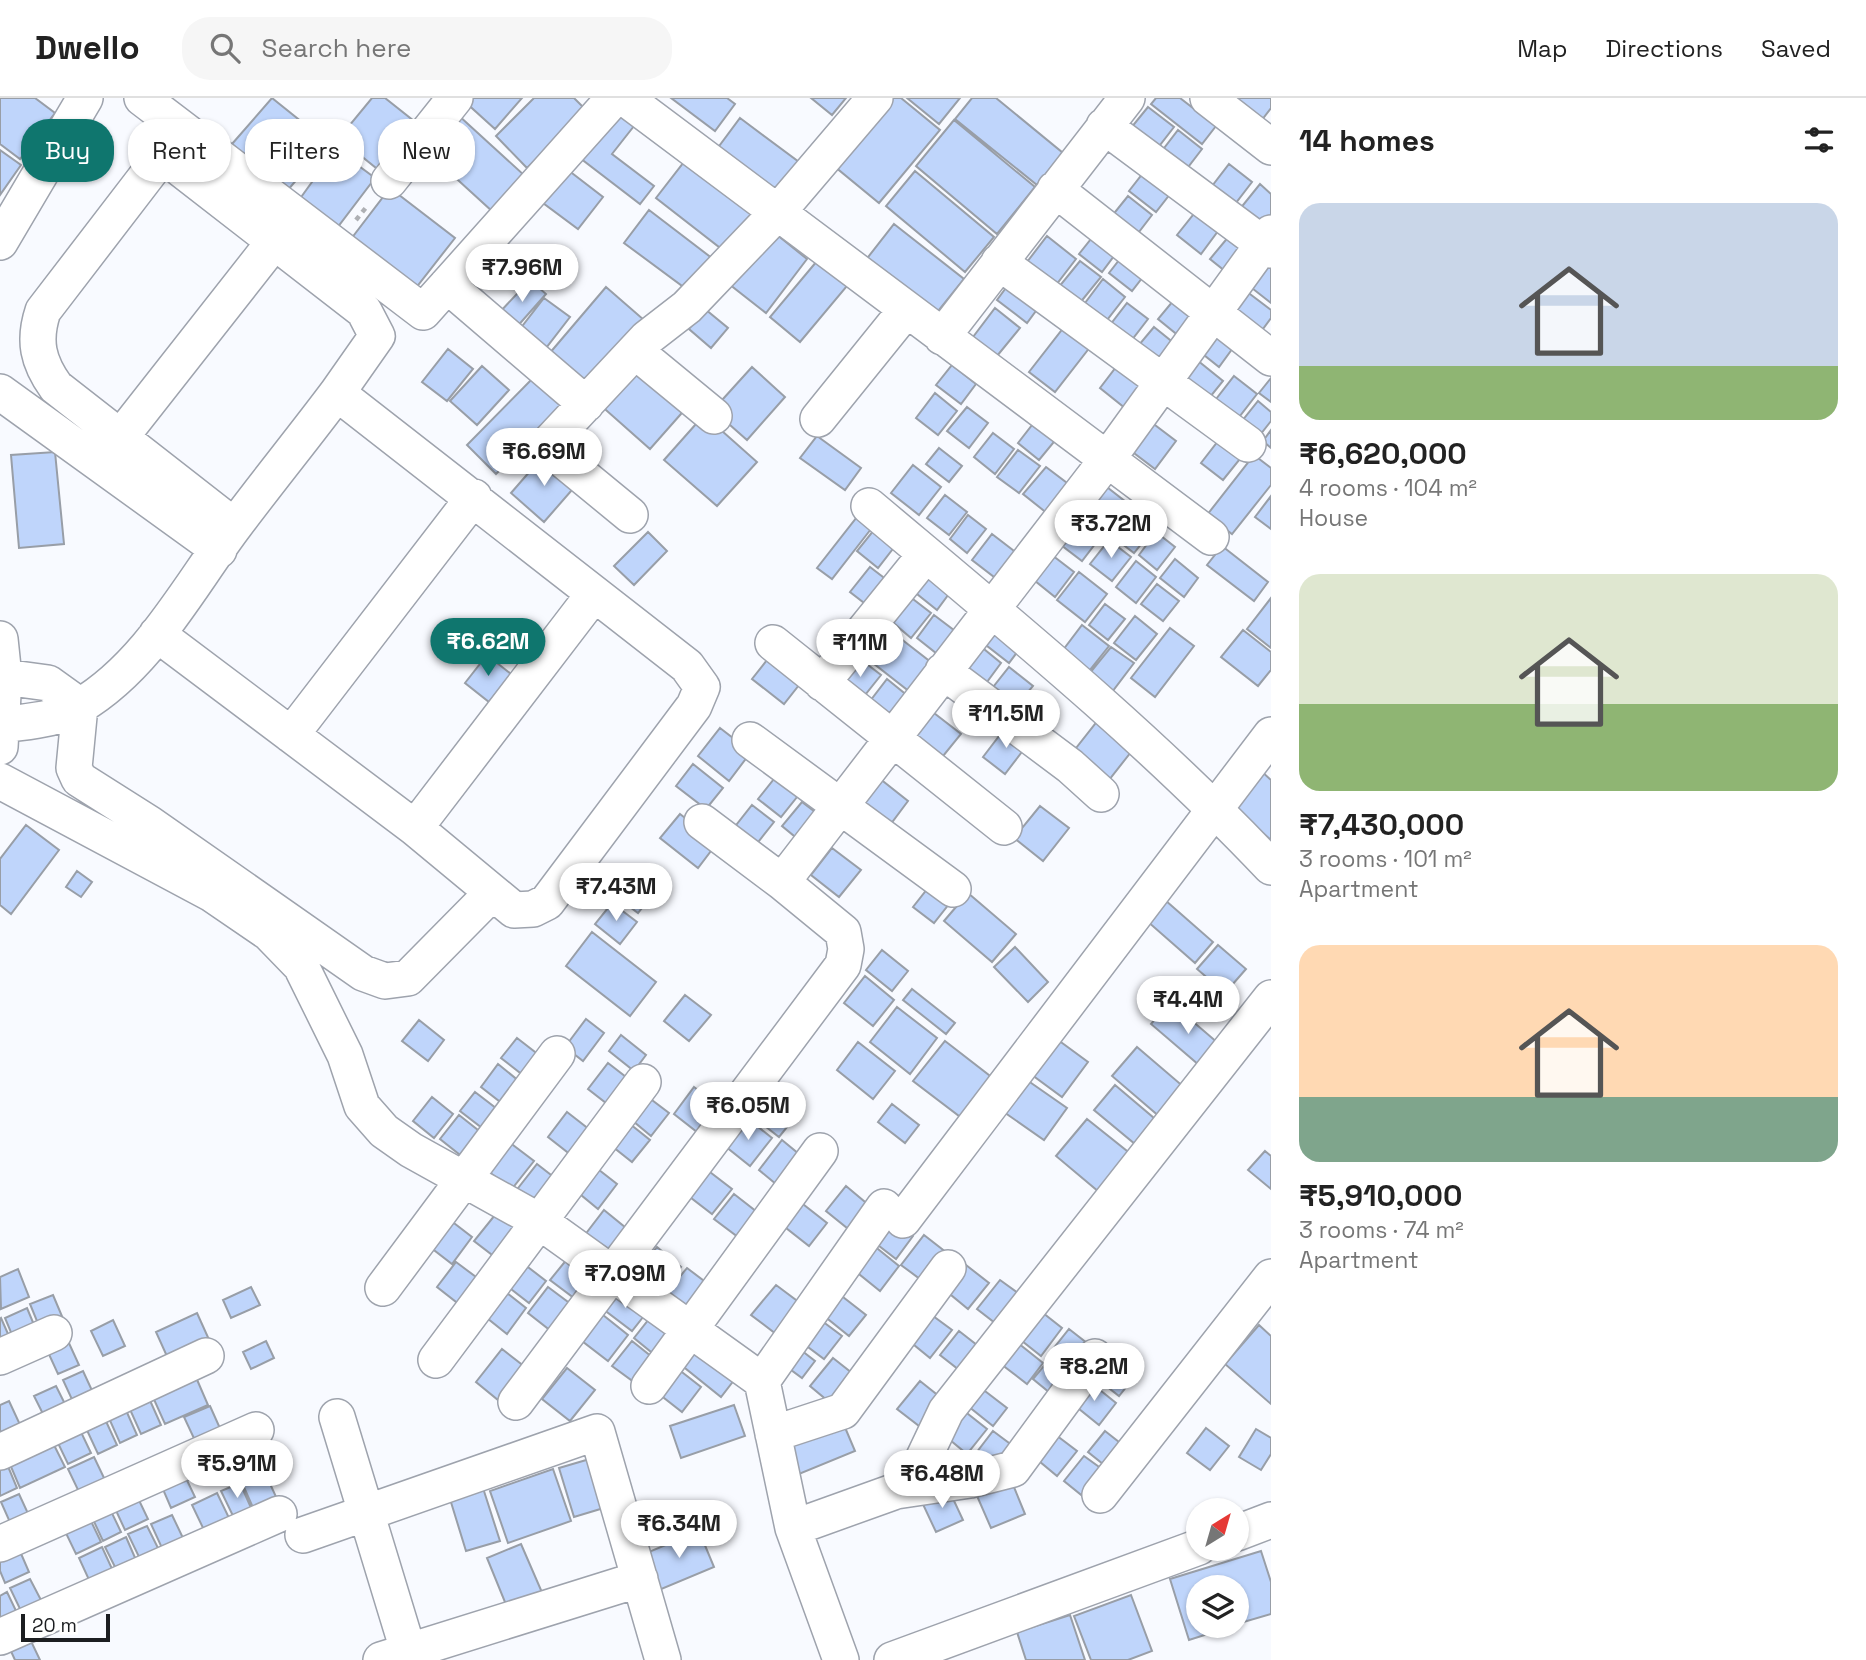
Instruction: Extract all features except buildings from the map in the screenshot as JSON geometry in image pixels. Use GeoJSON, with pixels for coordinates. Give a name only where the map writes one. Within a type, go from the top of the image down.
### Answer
{"type":"FeatureCollection","features":[{"type":"Feature","properties":{"kind":"street"},"geometry":{"type":"LineString","coordinates":[[0,242],[85,98]]}},
{"type":"Feature","properties":{"kind":"street"},"geometry":{"type":"LineString","coordinates":[[142,98],[423,312],[614,98]]}},
{"type":"Feature","properties":{"kind":"street"},"geometry":{"type":"LineString","coordinates":[[438,119],[455,98]]}},
{"type":"Feature","properties":{"kind":"street"},"geometry":{"type":"LineString","coordinates":[[625,98],[1106,461],[1211,537]]}},
{"type":"Feature","properties":{"kind":"street"},"geometry":{"type":"LineString","coordinates":[[629,515],[546,446],[635,351],[687,307],[777,213],[875,98]]}},
{"type":"Feature","properties":{"kind":"street"},"geometry":{"type":"LineString","coordinates":[[942,337],[1127,98]]}},
{"type":"Feature","properties":{"kind":"street"},"geometry":{"type":"LineString","coordinates":[[1208,98],[1271,147]]}},
{"type":"Feature","properties":{"kind":"street"},"geometry":{"type":"LineString","coordinates":[[782,882],[1106,461],[1212,314],[1268,242],[1104,126]]}},
{"type":"Feature","properties":{"kind":"street"},"geometry":{"type":"LineString","coordinates":[[0,639],[4,677],[1,737],[80,706],[117,676],[157,634],[377,336],[374,324],[364,311],[177,166],[168,162],[155,166],[43,311],[38,326],[37,351],[44,371],[56,387],[120,438],[227,538]]}},
{"type":"Feature","properties":{"kind":"street"},"geometry":{"type":"LineString","coordinates":[[1055,189],[1271,358]]}},
{"type":"Feature","properties":{"kind":"street"},"geometry":{"type":"LineString","coordinates":[[120,438],[274,242]]}},
{"type":"Feature","properties":{"kind":"street"},"geometry":{"type":"LineString","coordinates":[[999,262],[1248,444]]}},
{"type":"Feature","properties":{"kind":"street"},"geometry":{"type":"LineString","coordinates":[[447,285],[586,404]]}},
{"type":"Feature","properties":{"kind":"street"},"geometry":{"type":"LineString","coordinates":[[818,419],[906,310]]}},
{"type":"Feature","properties":{"kind":"street"},"geometry":{"type":"LineString","coordinates":[[635,351],[714,416]]}},
{"type":"Feature","properties":{"kind":"street"},"geometry":{"type":"LineString","coordinates":[[0,391],[227,538]]}},
{"type":"Feature","properties":{"kind":"street"},"geometry":{"type":"LineString","coordinates":[[157,634],[415,828],[491,894],[514,910],[533,909],[547,902],[700,697],[702,687],[687,666],[474,497],[337,393]]}},
{"type":"Feature","properties":{"kind":"street"},"geometry":{"type":"LineString","coordinates":[[291,735],[474,497]]}},
{"type":"Feature","properties":{"kind":"street"},"geometry":{"type":"LineString","coordinates":[[869,506],[993,607],[1216,809],[1271,867]]}},
{"type":"Feature","properties":{"kind":"street"},"geometry":{"type":"LineString","coordinates":[[822,683],[926,554]]}},
{"type":"Feature","properties":{"kind":"street"},"geometry":{"type":"LineString","coordinates":[[415,828],[594,594]]}},
{"type":"Feature","properties":{"kind":"street"},"geometry":{"type":"LineString","coordinates":[[773,643],[1004,827]]}},
{"type":"Feature","properties":{"kind":"street"},"geometry":{"type":"LineString","coordinates":[[943,671],[1070,766],[1101,794]]}},
{"type":"Feature","properties":{"kind":"street"},"geometry":{"type":"LineString","coordinates":[[4,677],[48,682],[80,706]]}},
{"type":"Feature","properties":{"kind":"street"},"geometry":{"type":"LineString","coordinates":[[80,706],[74,768],[79,779],[150,824],[363,973],[385,981],[408,978],[491,894]]}},
{"type":"Feature","properties":{"kind":"street"},"geometry":{"type":"LineString","coordinates":[[762,1381],[1216,809],[1271,735]]}},
{"type":"Feature","properties":{"kind":"street"},"geometry":{"type":"LineString","coordinates":[[750,740],[953,888]]}},
{"type":"Feature","properties":{"kind":"street"},"geometry":{"type":"LineString","coordinates":[[0,781],[212,894],[269,933],[301,966],[345,1055],[362,1106],[384,1132],[539,1221],[762,1381],[793,1528],[841,1660]]}},
{"type":"Feature","properties":{"kind":"street"},"geometry":{"type":"LineString","coordinates":[[516,1402],[843,965],[846,949],[843,932],[702,822]]}},
{"type":"Feature","properties":{"kind":"street"},"geometry":{"type":"LineString","coordinates":[[909,1489],[946,1411],[1271,998]]}},
{"type":"Feature","properties":{"kind":"street"},"geometry":{"type":"LineString","coordinates":[[383,1288],[461,1178],[557,1054]]}},
{"type":"Feature","properties":{"kind":"street"},"geometry":{"type":"LineString","coordinates":[[436,1360],[643,1082]]}},
{"type":"Feature","properties":{"kind":"street"},"geometry":{"type":"LineString","coordinates":[[649,1386],[820,1152]]}},
{"type":"Feature","properties":{"kind":"street"},"geometry":{"type":"LineString","coordinates":[[773,1434],[844,1411],[948,1268]]}},
{"type":"Feature","properties":{"kind":"street"},"geometry":{"type":"LineString","coordinates":[[1100,1495],[1271,1277]]}},
{"type":"Feature","properties":{"kind":"street"},"geometry":{"type":"LineString","coordinates":[[0,1357],[54,1334]]}},
{"type":"Feature","properties":{"kind":"street"},"geometry":{"type":"LineString","coordinates":[[0,1452],[206,1356]]}},
{"type":"Feature","properties":{"kind":"street"},"geometry":{"type":"LineString","coordinates":[[793,1528],[909,1489],[1013,1469],[1095,1357]]}},
{"type":"Feature","properties":{"kind":"street"},"geometry":{"type":"LineString","coordinates":[[337,1417],[366,1511],[400,1657],[640,1579]]}},
{"type":"Feature","properties":{"kind":"street"},"geometry":{"type":"LineString","coordinates":[[0,1544],[256,1430]]}},
{"type":"Feature","properties":{"kind":"street"},"geometry":{"type":"LineString","coordinates":[[0,1637],[291,1524],[366,1511],[597,1432],[663,1660]]}},
{"type":"Feature","properties":{"kind":"street"},"geometry":{"type":"LineString","coordinates":[[1250,1528],[1271,1520]]}},
{"type":"Feature","properties":{"kind":"street"},"geometry":{"type":"LineString","coordinates":[[892,1660],[1186,1552]]}},
{"type":"Feature","properties":{"kind":"path"},"geometry":{"type":"LineString","coordinates":[[335,245],[388,182]]}}]}
